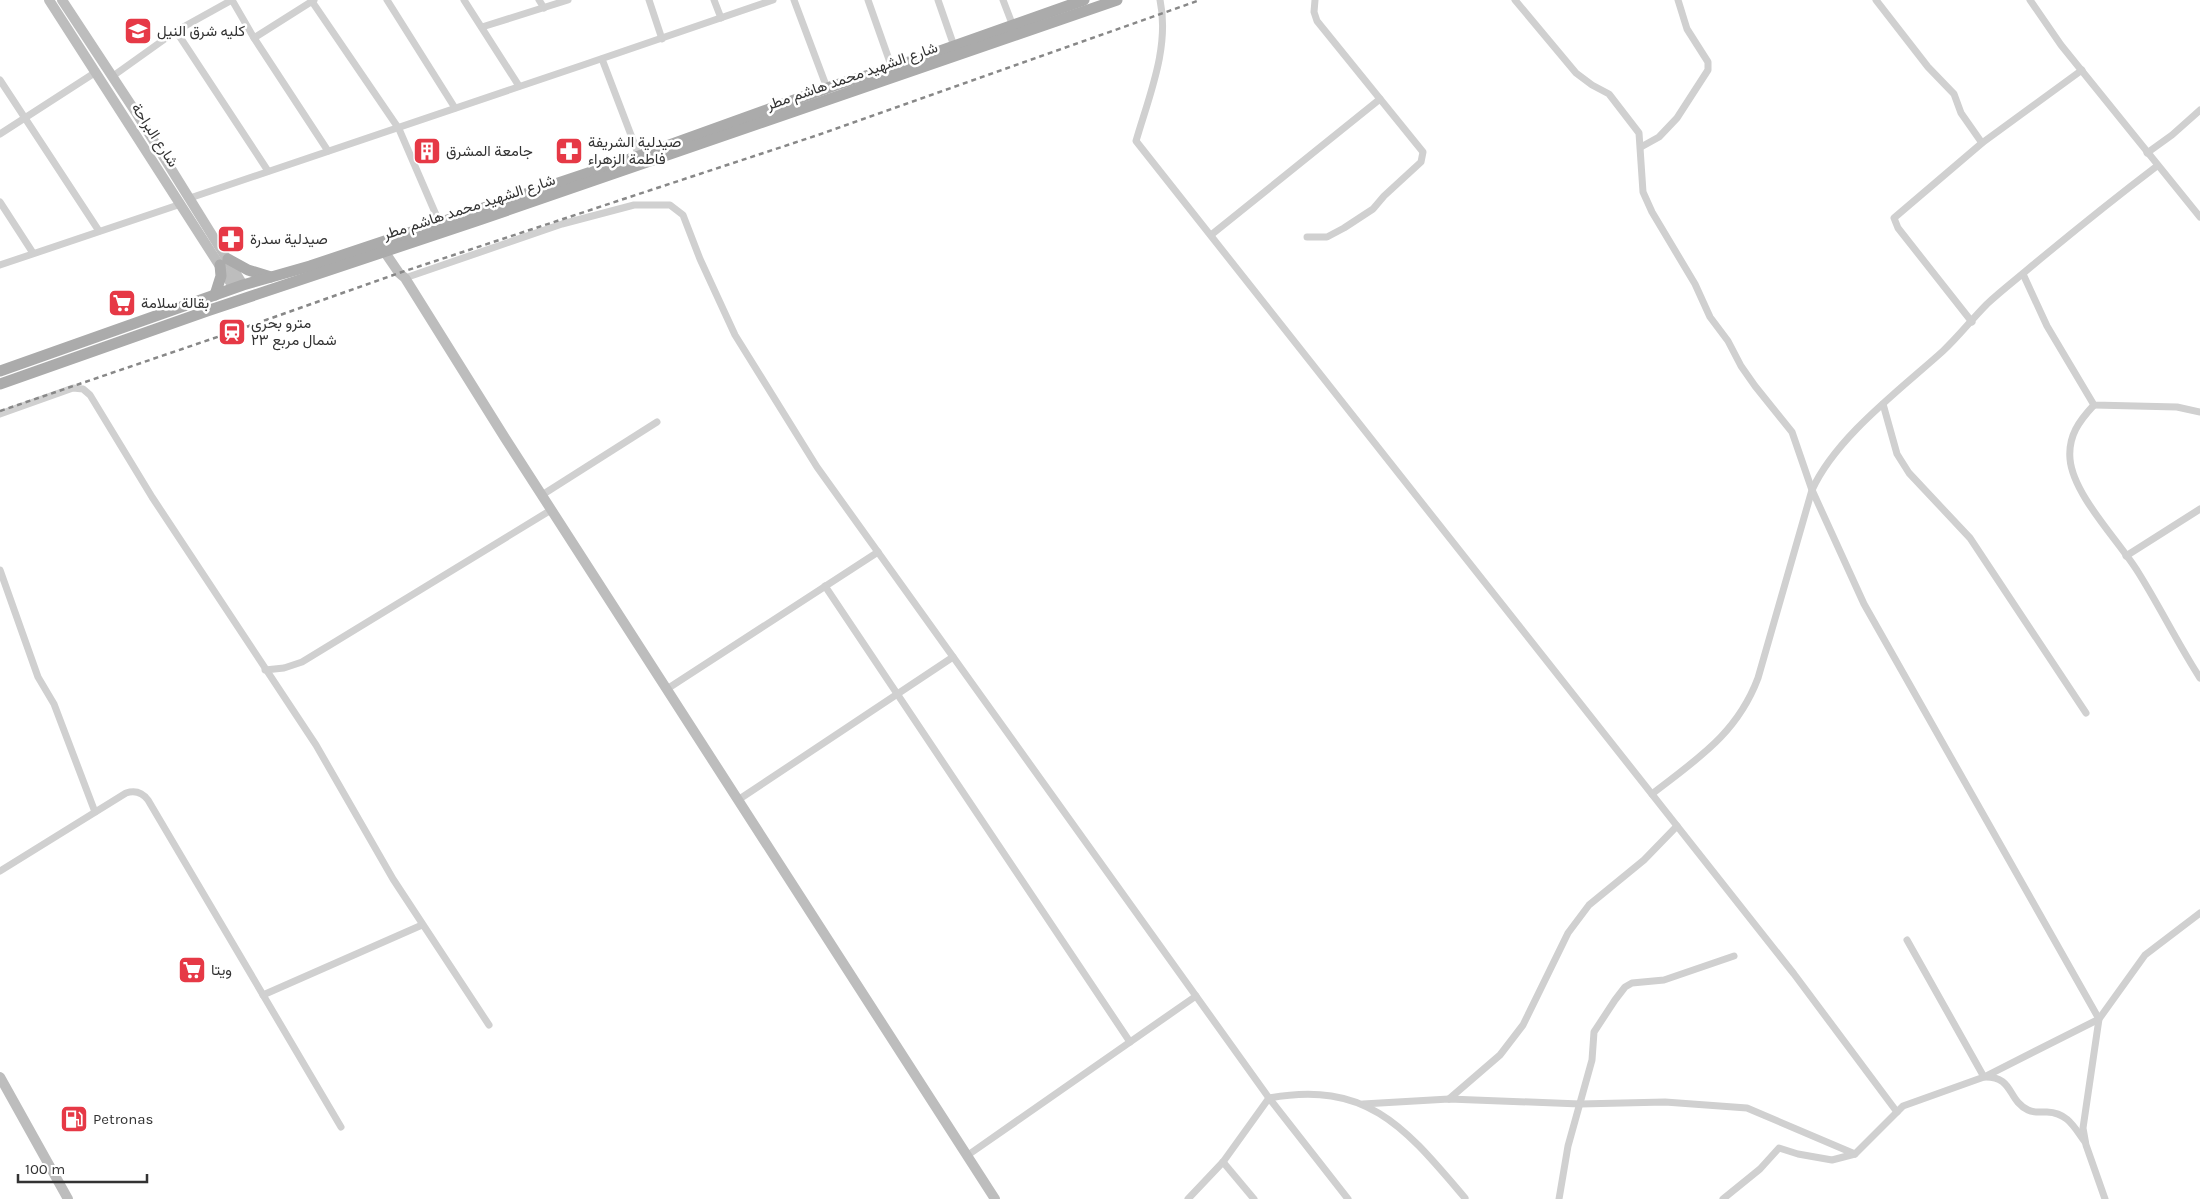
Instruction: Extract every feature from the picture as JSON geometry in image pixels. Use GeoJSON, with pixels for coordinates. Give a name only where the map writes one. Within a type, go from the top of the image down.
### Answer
{"type":"FeatureCollection","features":[{"type":"Feature","properties":{"kind":"main road","name":"شارع الشهيد محمد هاشم مطر"},"geometry":{"type":"LineString","coordinates":[[0,371],[239,286],[310,266],[440,224],[828,88],[892,68],[1077,4],[1117,0]]}},
{"type":"Feature","properties":{"kind":"main road","name":"شارع الشهيد محمد هاشم مطر"},"geometry":{"type":"LineString","coordinates":[[0,384],[384,251],[533,202],[1077,4]]}},
{"type":"Feature","properties":{"kind":"main road"},"geometry":{"type":"LineString","coordinates":[[215,295],[224,262],[270,277]]}},
{"type":"Feature","properties":{"kind":"street","name":"شارع البراحة"},"geometry":{"type":"LineString","coordinates":[[49,0],[96,72],[186,201]]}},
{"type":"Feature","properties":{"kind":"street","name":"شارع البراحة"},"geometry":{"type":"LineString","coordinates":[[62,0],[112,76],[239,286]]}},
{"type":"Feature","properties":{"kind":"street"},"geometry":{"type":"LineString","coordinates":[[112,76],[176,31],[232,0],[254,38],[328,152]]}},
{"type":"Feature","properties":{"kind":"street"},"geometry":{"type":"LineString","coordinates":[[254,38],[312,0],[399,129],[440,224]]}},
{"type":"Feature","properties":{"kind":"street"},"geometry":{"type":"LineString","coordinates":[[387,0],[455,108]]}},
{"type":"Feature","properties":{"kind":"street"},"geometry":{"type":"LineString","coordinates":[[464,0],[519,86]]}},
{"type":"Feature","properties":{"kind":"street"},"geometry":{"type":"LineString","coordinates":[[540,0],[544,8]]}},
{"type":"Feature","properties":{"kind":"street"},"geometry":{"type":"LineString","coordinates":[[482,27],[568,0]]}},
{"type":"Feature","properties":{"kind":"street"},"geometry":{"type":"LineString","coordinates":[[649,0],[662,39]]}},
{"type":"Feature","properties":{"kind":"street"},"geometry":{"type":"LineString","coordinates":[[714,0],[721,18]]}},
{"type":"Feature","properties":{"kind":"street"},"geometry":{"type":"LineString","coordinates":[[0,265],[268,171],[399,129],[455,108],[773,0]]}},
{"type":"Feature","properties":{"kind":"street"},"geometry":{"type":"LineString","coordinates":[[794,0],[828,88]]}},
{"type":"Feature","properties":{"kind":"street"},"geometry":{"type":"LineString","coordinates":[[868,0],[892,68]]}},
{"type":"Feature","properties":{"kind":"street"},"geometry":{"type":"LineString","coordinates":[[938,0],[954,46]]}},
{"type":"Feature","properties":{"kind":"street"},"geometry":{"type":"LineString","coordinates":[[1003,0],[1013,26]]}},
{"type":"Feature","properties":{"kind":"street"},"geometry":{"type":"LineString","coordinates":[[1160,0],[1163,13],[1163,43],[1136,141],[1794,974],[1897,1112]]}},
{"type":"Feature","properties":{"kind":"street"},"geometry":{"type":"LineString","coordinates":[[1307,237],[1327,236],[1344,228],[1373,209],[1384,196],[1421,162],[1423,152],[1317,22],[1314,12],[1315,0]]}},
{"type":"Feature","properties":{"kind":"street"},"geometry":{"type":"LineString","coordinates":[[1515,0],[1576,73],[1608,94],[1640,133],[1643,192],[1652,212],[1695,284],[1710,317],[1728,342],[1741,366],[1792,432],[1812,490],[1864,604],[2100,1019]]}},
{"type":"Feature","properties":{"kind":"street"},"geometry":{"type":"LineString","coordinates":[[1641,147],[1659,137],[1677,118],[1708,70],[1708,62],[1687,29],[1678,0]]}},
{"type":"Feature","properties":{"kind":"street"},"geometry":{"type":"LineString","coordinates":[[1876,0],[1905,39],[1954,94],[1961,113],[1982,144]]}},
{"type":"Feature","properties":{"kind":"street"},"geometry":{"type":"LineString","coordinates":[[2030,0],[2157,166],[2200,217]]}},
{"type":"Feature","properties":{"kind":"street"},"geometry":{"type":"LineString","coordinates":[[176,31],[268,171]]}},
{"type":"Feature","properties":{"kind":"street"},"geometry":{"type":"LineString","coordinates":[[602,59],[638,156]]}},
{"type":"Feature","properties":{"kind":"street"},"geometry":{"type":"LineString","coordinates":[[1972,322],[1898,228],[1894,218],[1982,144],[2082,70]]}},
{"type":"Feature","properties":{"kind":"street"},"geometry":{"type":"LineString","coordinates":[[0,134],[96,72]]}},
{"type":"Feature","properties":{"kind":"street"},"geometry":{"type":"LineString","coordinates":[[0,80],[100,231]]}},
{"type":"Feature","properties":{"kind":"street"},"geometry":{"type":"LineString","coordinates":[[1211,235],[1380,99]]}},
{"type":"Feature","properties":{"kind":"street"},"geometry":{"type":"LineString","coordinates":[[2148,153],[2200,110]]}},
{"type":"Feature","properties":{"kind":"street"},"geometry":{"type":"LineString","coordinates":[[1652,794],[1721,739],[1736,721],[1748,700],[1758,678],[1812,490],[1820,473],[1832,457],[1883,404],[1962,334],[1987,305],[2086,220],[2157,166]]}},
{"type":"Feature","properties":{"kind":"street"},"geometry":{"type":"LineString","coordinates":[[0,202],[34,253]]}},
{"type":"Feature","properties":{"kind":"street"},"geometry":{"type":"LineString","coordinates":[[406,278],[448,262],[598,214],[634,205],[670,205],[684,215],[700,259],[735,335],[817,467],[1269,1098],[1348,1199]]}},
{"type":"Feature","properties":{"kind":"street"},"geometry":{"type":"LineString","coordinates":[[384,251],[399,273],[406,278],[542,495],[968,1155],[994,1199]]}},
{"type":"Feature","properties":{"kind":"street"},"geometry":{"type":"LineString","coordinates":[[2023,274],[2047,326],[2094,405]]}},
{"type":"Feature","properties":{"kind":"street"},"geometry":{"type":"LineString","coordinates":[[0,414],[74,388],[82,389],[90,395],[152,497],[316,745],[388,871],[489,1025]]}},
{"type":"Feature","properties":{"kind":"street"},"geometry":{"type":"LineString","coordinates":[[1883,404],[1897,454],[1909,472],[1970,538],[2086,713]]}},
{"type":"Feature","properties":{"kind":"street"},"geometry":{"type":"LineString","coordinates":[[2200,412],[2177,407],[2094,405],[2077,424],[2071,442],[2070,459],[2075,477],[2083,494],[2140,575],[2200,678]]}},
{"type":"Feature","properties":{"kind":"street"},"geometry":{"type":"LineString","coordinates":[[542,495],[656,422]]}},
{"type":"Feature","properties":{"kind":"street"},"geometry":{"type":"LineString","coordinates":[[2126,556],[2200,509]]}},
{"type":"Feature","properties":{"kind":"street"},"geometry":{"type":"LineString","coordinates":[[265,670],[284,668],[302,662],[552,510]]}},
{"type":"Feature","properties":{"kind":"street"},"geometry":{"type":"LineString","coordinates":[[667,689],[878,552]]}},
{"type":"Feature","properties":{"kind":"street"},"geometry":{"type":"LineString","coordinates":[[0,570],[38,677],[54,704],[95,812]]}},
{"type":"Feature","properties":{"kind":"street"},"geometry":{"type":"LineString","coordinates":[[825,586],[1130,1042]]}},
{"type":"Feature","properties":{"kind":"street"},"geometry":{"type":"LineString","coordinates":[[738,800],[953,657]]}},
{"type":"Feature","properties":{"kind":"street"},"geometry":{"type":"LineString","coordinates":[[0,871],[130,792],[138,792],[146,796],[341,1127]]}},
{"type":"Feature","properties":{"kind":"street"},"geometry":{"type":"LineString","coordinates":[[1449,1098],[1500,1055],[1523,1025],[1568,933],[1589,905],[1644,860],[1677,826]]}},
{"type":"Feature","properties":{"kind":"street"},"geometry":{"type":"LineString","coordinates":[[2105,1199],[2086,1145],[2083,1128],[2100,1019],[2145,955],[2200,913]]}},
{"type":"Feature","properties":{"kind":"street"},"geometry":{"type":"LineString","coordinates":[[263,995],[422,925]]}},
{"type":"Feature","properties":{"kind":"street"},"geometry":{"type":"LineString","coordinates":[[1907,940],[1984,1077]]}},
{"type":"Feature","properties":{"kind":"street"},"geometry":{"type":"LineString","coordinates":[[1559,1199],[1568,1146],[1592,1060],[1595,1029],[1625,988],[1636,982],[1664,980],[1734,956]]}},
{"type":"Feature","properties":{"kind":"street"},"geometry":{"type":"LineString","coordinates":[[968,1155],[1196,996]]}},
{"type":"Feature","properties":{"kind":"street"},"geometry":{"type":"LineString","coordinates":[[1723,1199],[1760,1169],[1779,1148],[1798,1154],[1832,1160],[1855,1154],[1903,1106],[1984,1077],[2100,1019]]}},
{"type":"Feature","properties":{"kind":"street"},"geometry":{"type":"LineString","coordinates":[[1984,1077],[1995,1076],[2001,1080],[2026,1110],[2061,1114],[2070,1120],[2086,1145]]}},
{"type":"Feature","properties":{"kind":"street"},"geometry":{"type":"LineString","coordinates":[[0,1077],[68,1199]]}},
{"type":"Feature","properties":{"kind":"street"},"geometry":{"type":"LineString","coordinates":[[1188,1199],[1223,1162],[1269,1098],[1296,1094],[1323,1094],[1363,1104],[1390,1119],[1429,1156],[1465,1198]]}},
{"type":"Feature","properties":{"kind":"street"},"geometry":{"type":"LineString","coordinates":[[1363,1104],[1449,1098],[1580,1104],[1665,1102],[1747,1108],[1855,1154]]}},
{"type":"Feature","properties":{"kind":"street"},"geometry":{"type":"LineString","coordinates":[[1223,1162],[1254,1199]]}},
{"type":"Feature","properties":{"kind":"railway"},"geometry":{"type":"LineString","coordinates":[[0,411],[399,273],[815,136],[1200,0]]}},
{"type":"Feature","properties":{"kind":"place","name":"كليه شرق النيل"},"geometry":{"type":"Point","coordinates":[138,31]}},
{"type":"Feature","properties":{"kind":"place","name":"جامعة المشرق"},"geometry":{"type":"Point","coordinates":[427,151]}},
{"type":"Feature","properties":{"kind":"place","name":"صيدلية الشريفة فاطمة الزهراء"},"geometry":{"type":"Point","coordinates":[569,151]}},
{"type":"Feature","properties":{"kind":"place","name":"صيدلية سدرة"},"geometry":{"type":"Point","coordinates":[231,239]}},
{"type":"Feature","properties":{"kind":"place","name":"بقالة سلامة"},"geometry":{"type":"Point","coordinates":[122,303]}},
{"type":"Feature","properties":{"kind":"place","name":"مترو بحري شمال مربع ٢٣"},"geometry":{"type":"Point","coordinates":[232,332]}},
{"type":"Feature","properties":{"kind":"place","name":"ويتا"},"geometry":{"type":"Point","coordinates":[192,970]}},
{"type":"Feature","properties":{"kind":"place","name":"Petronas"},"geometry":{"type":"Point","coordinates":[74,1119]}}]}
